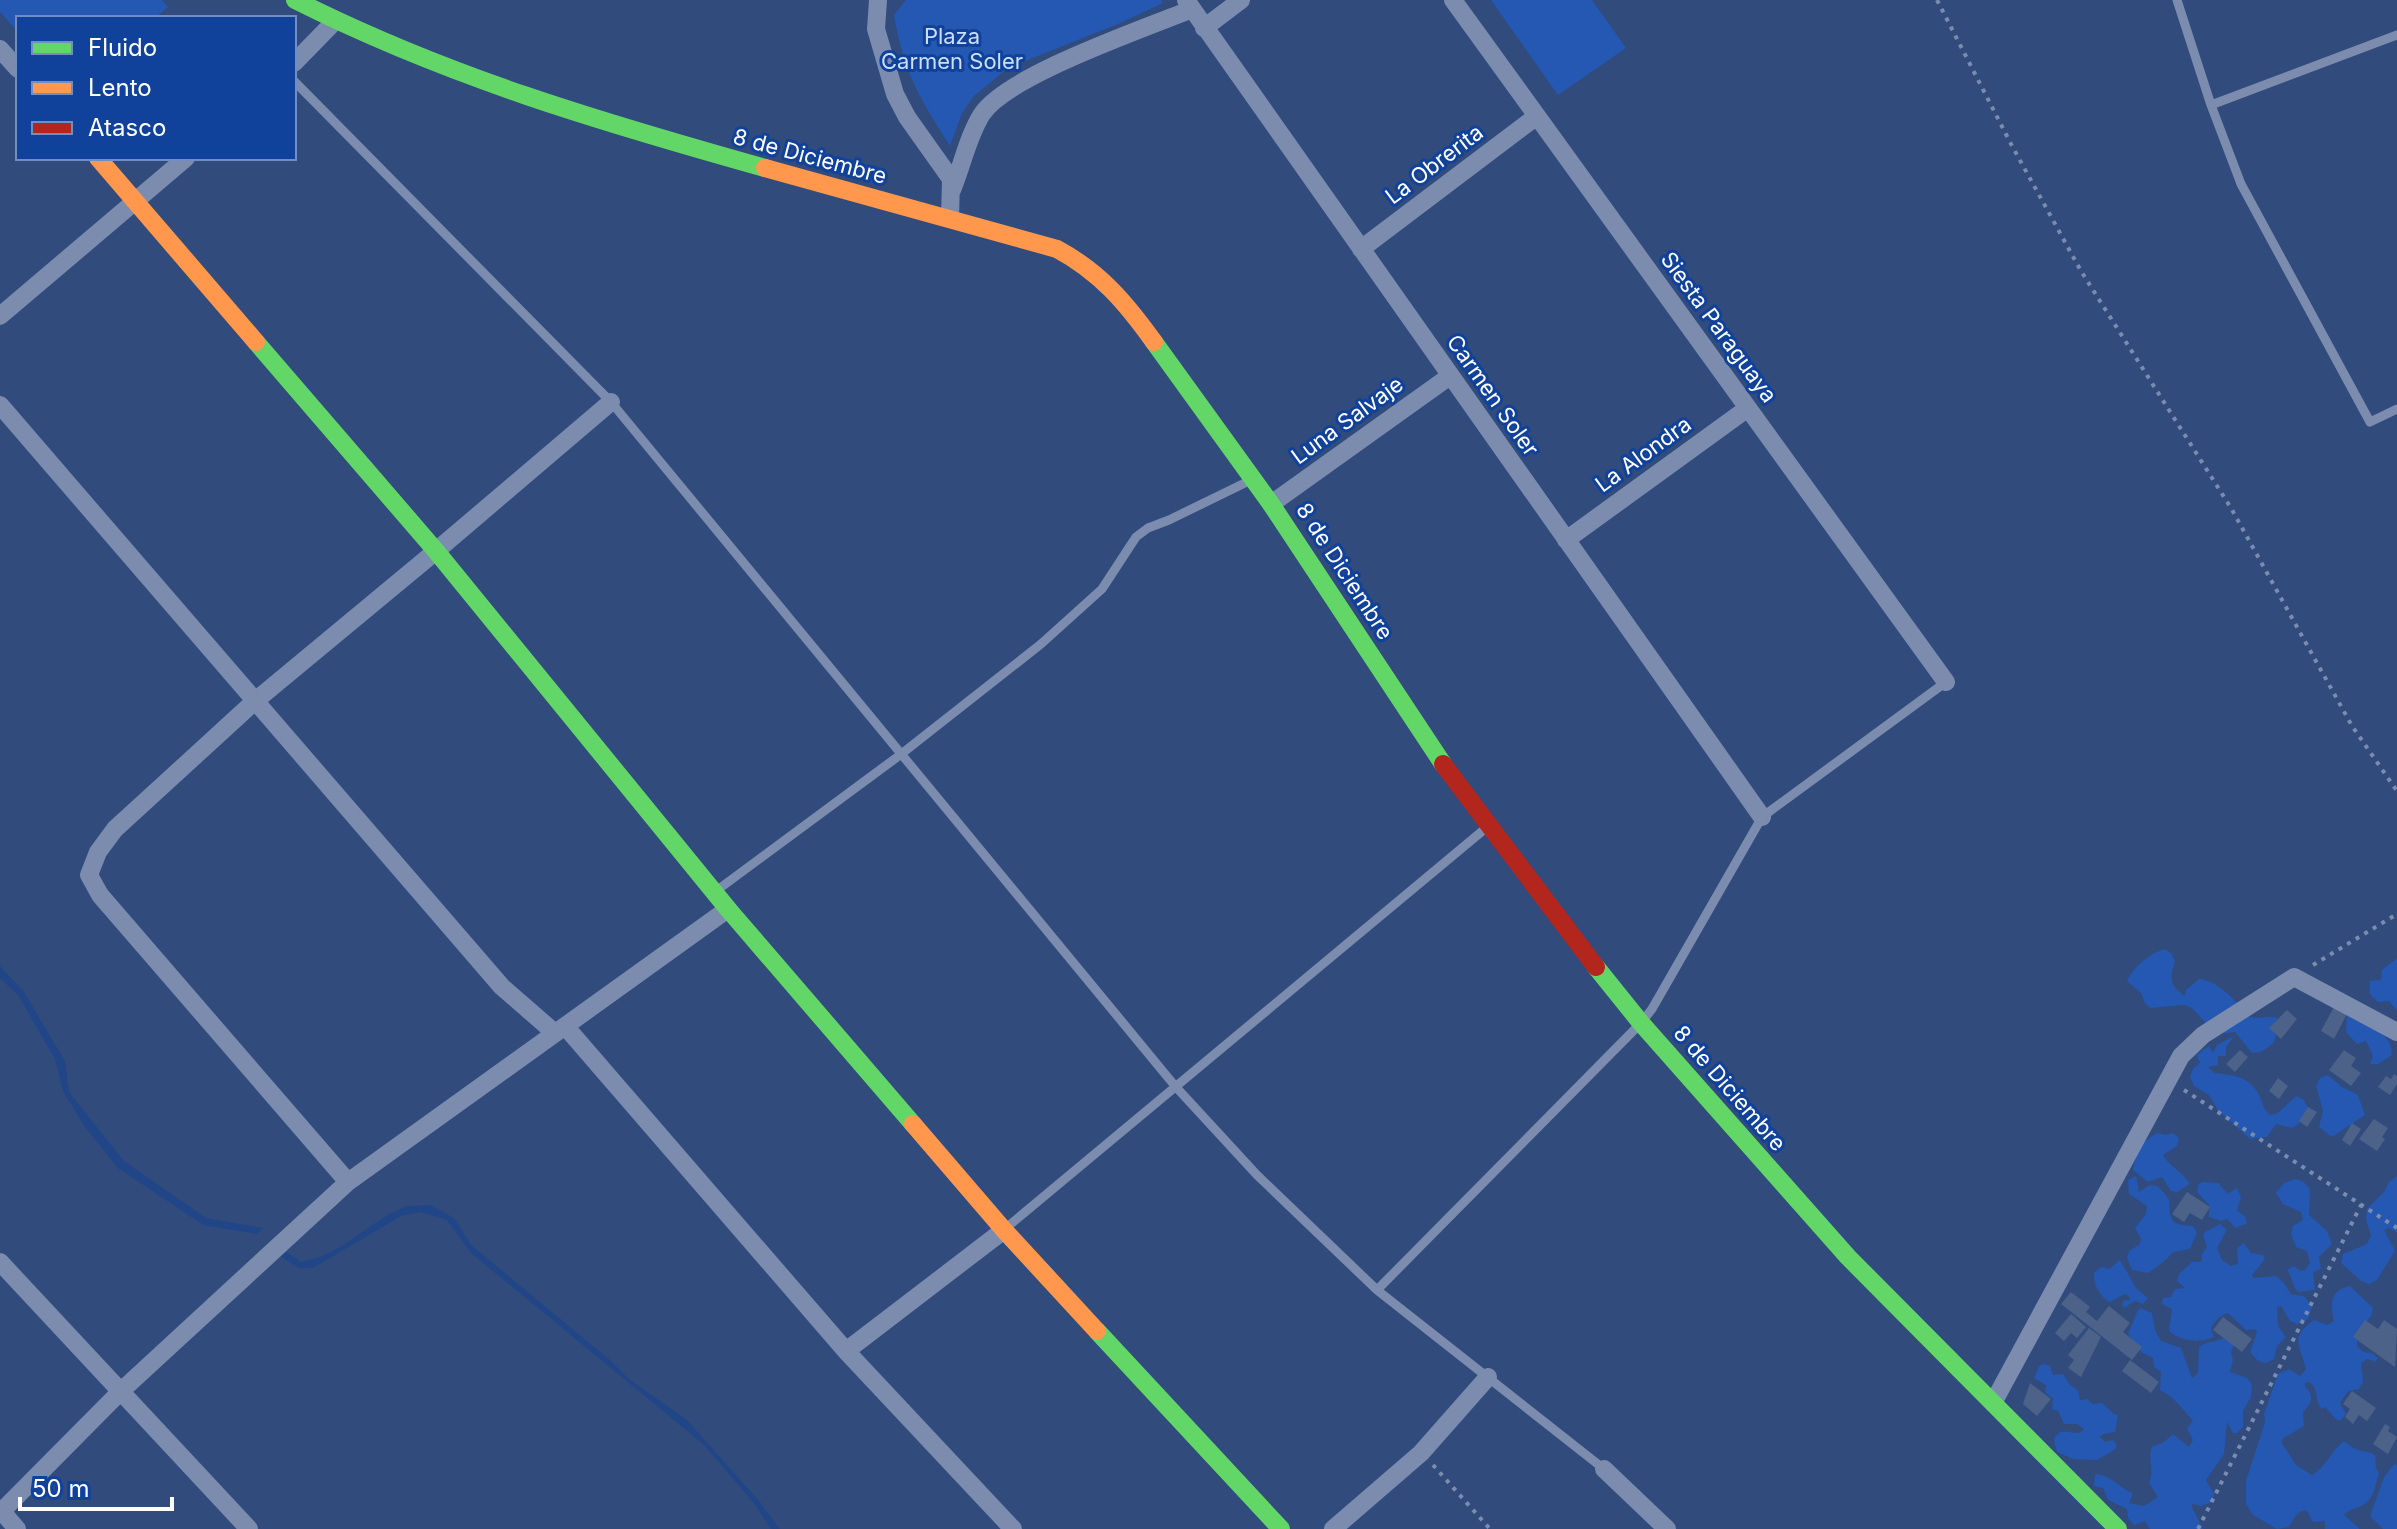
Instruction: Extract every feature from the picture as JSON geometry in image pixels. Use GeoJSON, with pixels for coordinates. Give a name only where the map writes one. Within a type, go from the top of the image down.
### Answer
{"type":"FeatureCollection","features":[{"type":"Feature","properties":{"kind":"street","name":"8 de Diciembre"},"geometry":{"type":"LineString","coordinates":[[295,0],[427,63],[536,102],[643,135],[950,218],[1057,249],[1078,259],[1118,293],[1271,504],[1488,827],[1641,1023],[1848,1257],[2118,1529]]}},
{"type":"Feature","properties":{"kind":"street"},"geometry":{"type":"LineString","coordinates":[[878,0],[876,29],[895,94],[907,117],[947,171],[952,190]]}},
{"type":"Feature","properties":{"kind":"street"},"geometry":{"type":"LineString","coordinates":[[1204,28],[1241,0]]}},
{"type":"Feature","properties":{"kind":"street","name":"Siesta Paraguaya"},"geometry":{"type":"LineString","coordinates":[[1453,0],[1946,682]]}},
{"type":"Feature","properties":{"kind":"street"},"geometry":{"type":"LineString","coordinates":[[950,218],[952,190],[981,115],[1004,94],[1042,71],[1189,4]]}},
{"type":"Feature","properties":{"kind":"street","name":"Carmen Soler"},"geometry":{"type":"LineString","coordinates":[[1189,4],[1762,817]]}},
{"type":"Feature","properties":{"kind":"street"},"geometry":{"type":"LineString","coordinates":[[296,61],[335,21]]}},
{"type":"Feature","properties":{"kind":"street"},"geometry":{"type":"LineString","coordinates":[[0,49],[16,67]]}},
{"type":"Feature","properties":{"kind":"street","name":"La Obrerita"},"geometry":{"type":"LineString","coordinates":[[1361,249],[1537,116]]}},
{"type":"Feature","properties":{"kind":"street"},"geometry":{"type":"LineString","coordinates":[[100,160],[436,551],[714,893],[1004,1230],[1281,1529]]}},
{"type":"Feature","properties":{"kind":"street"},"geometry":{"type":"LineString","coordinates":[[0,316],[184,160]]}},
{"type":"Feature","properties":{"kind":"street","name":"Luna Salvaje"},"geometry":{"type":"LineString","coordinates":[[1271,504],[1450,376]]}},
{"type":"Feature","properties":{"kind":"street"},"geometry":{"type":"LineString","coordinates":[[348,1182],[100,895],[89,875],[98,852],[115,829],[255,701],[611,402]]}},
{"type":"Feature","properties":{"kind":"street"},"geometry":{"type":"LineString","coordinates":[[0,405],[502,987],[560,1030],[846,1351],[1013,1529]]}},
{"type":"Feature","properties":{"kind":"street","name":"La Alondra"},"geometry":{"type":"LineString","coordinates":[[1566,540],[1748,408]]}},
{"type":"Feature","properties":{"kind":"street"},"geometry":{"type":"LineString","coordinates":[[17,1529],[1,1510],[120,1392],[348,1182],[728,909]]}},
{"type":"Feature","properties":{"kind":"street"},"geometry":{"type":"LineString","coordinates":[[1993,1403],[2181,1056],[2203,1035],[2294,977],[2397,1032]]}},
{"type":"Feature","properties":{"kind":"street"},"geometry":{"type":"LineString","coordinates":[[846,1351],[1004,1230]]}},
{"type":"Feature","properties":{"kind":"street"},"geometry":{"type":"LineString","coordinates":[[0,1262],[249,1529]]}},
{"type":"Feature","properties":{"kind":"street"},"geometry":{"type":"LineString","coordinates":[[1333,1529],[1421,1453],[1488,1377]]}},
{"type":"Feature","properties":{"kind":"street"},"geometry":{"type":"LineString","coordinates":[[1604,1469],[1667,1529]]}},
{"type":"Feature","properties":{"kind":"lane"},"geometry":{"type":"LineString","coordinates":[[2177,0],[2241,184],[2370,422],[2397,409]]}},
{"type":"Feature","properties":{"kind":"lane"},"geometry":{"type":"LineString","coordinates":[[2211,105],[2397,35]]}},
{"type":"Feature","properties":{"kind":"lane"},"geometry":{"type":"LineString","coordinates":[[296,83],[611,402],[1175,1086],[1257,1175],[1377,1290],[1604,1469]]}},
{"type":"Feature","properties":{"kind":"lane"},"geometry":{"type":"LineString","coordinates":[[714,893],[900,755],[1041,644],[1102,589],[1136,537],[1148,528],[1253,479]]}},
{"type":"Feature","properties":{"kind":"lane"},"geometry":{"type":"LineString","coordinates":[[1377,1290],[1641,1023],[1762,817],[1946,682]]}},
{"type":"Feature","properties":{"kind":"lane"},"geometry":{"type":"LineString","coordinates":[[1004,1230],[1488,827]]}},
{"type":"Feature","properties":{"kind":"path"},"geometry":{"type":"LineString","coordinates":[[1937,0],[2081,271],[2231,508],[2352,726],[2397,791]]}},
{"type":"Feature","properties":{"kind":"path"},"geometry":{"type":"LineString","coordinates":[[2294,977],[2397,914]]}},
{"type":"Feature","properties":{"kind":"path"},"geometry":{"type":"LineString","coordinates":[[2168,1080],[2397,1228]]}},
{"type":"Feature","properties":{"kind":"path"},"geometry":{"type":"LineString","coordinates":[[2198,1529],[2361,1205]]}},
{"type":"Feature","properties":{"kind":"path"},"geometry":{"type":"LineString","coordinates":[[1421,1453],[1490,1529]]}},
{"type":"Feature","properties":{"kind":"green space"},"geometry":{"type":"Polygon","coordinates":[[[0,0],[162,0],[168,7],[157,16],[16,16],[16,30],[0,12],[0,0]]]}},
{"type":"Feature","properties":{"kind":"green space","name":"Plaza Carmen Soler"},"geometry":{"type":"Polygon","coordinates":[[[906,0],[1161,0],[1163,3],[1008,68],[974,96],[962,113],[950,146],[921,98],[903,53],[894,15],[906,0]]]}},
{"type":"Feature","properties":{"kind":"green space"},"geometry":{"type":"Polygon","coordinates":[[[1491,0],[1592,0],[1626,48],[1558,95],[1491,0]]]}},
{"type":"Feature","properties":{"kind":"green space"},"geometry":{"type":"Polygon","coordinates":[[[2165,949],[2172,954],[2175,962],[2172,981],[2180,992],[2185,996],[2186,990],[2199,979],[2204,980],[2228,994],[2248,1016],[2279,1019],[2274,1043],[2261,1052],[2252,1053],[2235,1032],[2216,1034],[2192,1008],[2184,1005],[2150,1008],[2142,994],[2127,981],[2143,961],[2165,949]]]}},
{"type":"Feature","properties":{"kind":"green space"},"geometry":{"type":"Polygon","coordinates":[[[2397,958],[2397,1011],[2389,1001],[2378,1002],[2370,994],[2370,981],[2381,980],[2382,970],[2397,958]]]}},
{"type":"Feature","properties":{"kind":"green space"},"geometry":{"type":"Polygon","coordinates":[[[2347,1014],[2383,1034],[2392,1055],[2378,1064],[2370,1064],[2373,1056],[2366,1041],[2357,1044],[2346,1032],[2347,1014]]]}},
{"type":"Feature","properties":{"kind":"green space"},"geometry":{"type":"Polygon","coordinates":[[[2234,1036],[2226,1047],[2226,1056],[2218,1056],[2218,1065],[2208,1067],[2214,1073],[2235,1076],[2252,1085],[2270,1115],[2278,1113],[2296,1096],[2304,1100],[2310,1112],[2306,1119],[2292,1128],[2276,1124],[2267,1137],[2250,1139],[2218,1110],[2209,1095],[2194,1086],[2190,1077],[2200,1063],[2196,1055],[2209,1046],[2213,1053],[2217,1045],[2234,1036]]]}},
{"type":"Feature","properties":{"kind":"green space"},"geometry":{"type":"Polygon","coordinates":[[[2328,1075],[2358,1095],[2365,1115],[2332,1137],[2319,1127],[2323,1111],[2316,1086],[2320,1078],[2328,1075]]]}},
{"type":"Feature","properties":{"kind":"green space"},"geometry":{"type":"Polygon","coordinates":[[[2157,1133],[2173,1133],[2179,1138],[2177,1146],[2163,1155],[2190,1184],[2177,1192],[2171,1191],[2162,1177],[2148,1182],[2133,1170],[2140,1148],[2157,1133]]]}},
{"type":"Feature","properties":{"kind":"green space"},"geometry":{"type":"Polygon","coordinates":[[[2136,1176],[2139,1192],[2150,1185],[2158,1186],[2169,1199],[2173,1220],[2193,1226],[2197,1233],[2190,1249],[2173,1252],[2148,1273],[2132,1270],[2127,1258],[2129,1251],[2140,1244],[2141,1239],[2135,1228],[2146,1214],[2147,1206],[2129,1194],[2128,1180],[2136,1176]]]}},
{"type":"Feature","properties":{"kind":"green space"},"geometry":{"type":"Polygon","coordinates":[[[2397,1176],[2397,1232],[2388,1228],[2384,1230],[2395,1251],[2377,1280],[2369,1284],[2341,1263],[2343,1254],[2367,1244],[2371,1236],[2366,1219],[2367,1209],[2397,1176]]]}},
{"type":"Feature","properties":{"kind":"green space"},"geometry":{"type":"Polygon","coordinates":[[[2296,1179],[2310,1189],[2309,1215],[2327,1231],[2332,1244],[2319,1257],[2321,1269],[2313,1272],[2315,1290],[2298,1292],[2287,1270],[2294,1266],[2305,1270],[2310,1263],[2307,1251],[2296,1247],[2291,1234],[2293,1226],[2303,1220],[2301,1212],[2283,1204],[2276,1193],[2284,1183],[2296,1179]]]}},
{"type":"Feature","properties":{"kind":"green space"},"geometry":{"type":"Polygon","coordinates":[[[2202,1182],[2218,1183],[2228,1194],[2237,1188],[2241,1197],[2237,1211],[2245,1216],[2247,1223],[2236,1228],[2227,1219],[2221,1221],[2209,1217],[2209,1205],[2197,1192],[2202,1182]]]}},
{"type":"Feature","properties":{"kind":"green space"},"geometry":{"type":"Polygon","coordinates":[[[2220,1224],[2227,1230],[2217,1248],[2222,1260],[2231,1266],[2238,1264],[2237,1248],[2244,1243],[2251,1253],[2263,1255],[2265,1259],[2252,1275],[2254,1278],[2276,1276],[2291,1294],[2304,1296],[2312,1306],[2309,1318],[2297,1324],[2290,1321],[2281,1306],[2277,1307],[2278,1326],[2286,1337],[2277,1346],[2274,1359],[2266,1363],[2258,1361],[2250,1352],[2257,1332],[2255,1329],[2246,1330],[2228,1313],[2214,1323],[2211,1328],[2214,1337],[2209,1339],[2185,1339],[2169,1331],[2172,1309],[2162,1304],[2163,1298],[2171,1297],[2175,1289],[2185,1288],[2177,1281],[2179,1274],[2192,1262],[2201,1262],[2207,1247],[2203,1236],[2205,1232],[2220,1224]]]}},
{"type":"Feature","properties":{"kind":"green space"},"geometry":{"type":"Polygon","coordinates":[[[2120,1260],[2136,1288],[2148,1298],[2143,1304],[2135,1301],[2124,1308],[2122,1304],[2124,1300],[2130,1300],[2129,1296],[2125,1294],[2110,1302],[2098,1290],[2094,1273],[2101,1267],[2109,1269],[2120,1260]]]}},
{"type":"Feature","properties":{"kind":"green space"},"geometry":{"type":"Polygon","coordinates":[[[2350,1286],[2373,1308],[2371,1316],[2357,1333],[2357,1346],[2378,1358],[2375,1362],[2367,1359],[2361,1363],[2363,1381],[2359,1389],[2348,1391],[2340,1403],[2346,1414],[2341,1420],[2337,1420],[2325,1407],[2322,1409],[2312,1385],[2305,1383],[2311,1400],[2303,1412],[2304,1426],[2282,1439],[2282,1443],[2296,1465],[2312,1475],[2344,1441],[2375,1455],[2379,1473],[2376,1486],[2367,1502],[2344,1515],[2360,1529],[2325,1529],[2325,1521],[2313,1522],[2304,1511],[2296,1515],[2289,1527],[2277,1529],[2253,1515],[2246,1504],[2246,1481],[2265,1422],[2264,1414],[2278,1374],[2289,1369],[2300,1376],[2306,1369],[2298,1342],[2301,1332],[2314,1320],[2327,1325],[2334,1321],[2333,1299],[2338,1291],[2350,1286]]]}},
{"type":"Feature","properties":{"kind":"green space"},"geometry":{"type":"Polygon","coordinates":[[[2141,1308],[2152,1313],[2161,1341],[2181,1348],[2192,1378],[2198,1373],[2199,1347],[2226,1337],[2234,1345],[2230,1372],[2247,1378],[2252,1384],[2251,1397],[2243,1411],[2243,1427],[2233,1433],[2227,1422],[2224,1454],[2206,1480],[2214,1494],[2213,1502],[2201,1506],[2192,1504],[2203,1529],[2150,1529],[2145,1521],[2134,1525],[2128,1518],[2127,1509],[2108,1500],[2103,1488],[2094,1486],[2095,1474],[2105,1476],[2133,1493],[2129,1503],[2144,1506],[2158,1497],[2149,1483],[2152,1447],[2173,1434],[2189,1447],[2193,1440],[2187,1428],[2193,1421],[2160,1390],[2161,1372],[2154,1367],[2153,1358],[2141,1352],[2128,1334],[2141,1308]]]}},
{"type":"Feature","properties":{"kind":"green space"},"geometry":{"type":"Polygon","coordinates":[[[2039,1366],[2050,1366],[2053,1375],[2063,1374],[2070,1385],[2078,1390],[2080,1400],[2102,1403],[2118,1415],[2115,1432],[2100,1437],[2105,1442],[2113,1440],[2116,1449],[2097,1460],[2073,1459],[2057,1452],[2054,1440],[2059,1433],[2080,1433],[2084,1429],[2077,1424],[2064,1424],[2058,1411],[2052,1409],[2053,1399],[2045,1392],[2046,1385],[2034,1378],[2039,1366]]]}},
{"type":"Feature","properties":{"kind":"green space"},"geometry":{"type":"Polygon","coordinates":[[[2394,1464],[2397,1465],[2397,1529],[2383,1529],[2370,1516],[2384,1477],[2394,1464]]]}},
{"type":"Feature","properties":{"kind":"shaded area"},"geometry":{"type":"Polygon","coordinates":[[[0,966],[24,992],[65,1061],[69,1092],[124,1161],[206,1218],[263,1228],[257,1234],[203,1225],[118,1168],[85,1127],[63,1091],[55,1059],[18,995],[0,978],[0,966]]]}},
{"type":"Feature","properties":{"kind":"shaded area"},"geometry":{"type":"Polygon","coordinates":[[[431,1205],[455,1219],[471,1245],[629,1379],[687,1420],[780,1529],[771,1529],[753,1502],[703,1444],[470,1252],[447,1220],[421,1212],[401,1216],[313,1268],[299,1268],[277,1254],[282,1249],[301,1262],[320,1257],[387,1215],[407,1206],[431,1205]]]}},
{"type":"Feature","properties":{"kind":"building"},"geometry":{"type":"Polygon","coordinates":[[[2334,1007],[2347,1014],[2334,1039],[2321,1031],[2334,1007]]]}},
{"type":"Feature","properties":{"kind":"building"},"geometry":{"type":"Polygon","coordinates":[[[2287,1010],[2297,1019],[2281,1039],[2269,1028],[2287,1010]]]}},
{"type":"Feature","properties":{"kind":"building"},"geometry":{"type":"Polygon","coordinates":[[[2240,1050],[2248,1057],[2235,1072],[2226,1064],[2240,1050]]]}},
{"type":"Feature","properties":{"kind":"building"},"geometry":{"type":"Polygon","coordinates":[[[2344,1050],[2356,1058],[2351,1066],[2361,1073],[2351,1086],[2329,1070],[2344,1050]]]}},
{"type":"Feature","properties":{"kind":"building"},"geometry":{"type":"Polygon","coordinates":[[[2394,1074],[2397,1084],[2390,1095],[2378,1087],[2386,1076],[2391,1079],[2394,1074]]]}},
{"type":"Feature","properties":{"kind":"building"},"geometry":{"type":"Polygon","coordinates":[[[2278,1078],[2288,1086],[2279,1099],[2269,1091],[2278,1078]]]}},
{"type":"Feature","properties":{"kind":"building"},"geometry":{"type":"Polygon","coordinates":[[[2308,1107],[2317,1112],[2307,1127],[2299,1121],[2308,1107]]]}},
{"type":"Feature","properties":{"kind":"building"},"geometry":{"type":"Polygon","coordinates":[[[2374,1119],[2388,1128],[2377,1151],[2359,1139],[2374,1119]]]}},
{"type":"Feature","properties":{"kind":"building"},"geometry":{"type":"Polygon","coordinates":[[[2352,1123],[2361,1129],[2350,1146],[2342,1140],[2352,1123]]]}},
{"type":"Feature","properties":{"kind":"building"},"geometry":{"type":"Polygon","coordinates":[[[2187,1192],[2210,1207],[2202,1220],[2190,1213],[2184,1222],[2172,1214],[2187,1192]]]}},
{"type":"Feature","properties":{"kind":"building"},"geometry":{"type":"Polygon","coordinates":[[[2071,1292],[2090,1307],[2086,1312],[2097,1321],[2109,1306],[2130,1323],[2123,1332],[2142,1347],[2132,1360],[2061,1304],[2071,1292]]]}},
{"type":"Feature","properties":{"kind":"building"},"geometry":{"type":"Polygon","coordinates":[[[2071,1314],[2086,1327],[2077,1338],[2071,1333],[2064,1341],[2055,1333],[2071,1314]]]}},
{"type":"Feature","properties":{"kind":"building"},"geometry":{"type":"Polygon","coordinates":[[[2223,1317],[2252,1339],[2242,1352],[2213,1330],[2223,1317]]]}},
{"type":"Feature","properties":{"kind":"building"},"geometry":{"type":"Polygon","coordinates":[[[2365,1320],[2378,1329],[2384,1320],[2397,1329],[2395,1367],[2353,1337],[2365,1320]]]}},
{"type":"Feature","properties":{"kind":"building"},"geometry":{"type":"Polygon","coordinates":[[[2089,1328],[2101,1337],[2081,1377],[2068,1368],[2074,1360],[2068,1355],[2089,1328]]]}},
{"type":"Feature","properties":{"kind":"building"},"geometry":{"type":"Polygon","coordinates":[[[2130,1360],[2159,1382],[2151,1393],[2122,1371],[2130,1360]]]}},
{"type":"Feature","properties":{"kind":"building"},"geometry":{"type":"Polygon","coordinates":[[[2030,1383],[2051,1399],[2037,1416],[2023,1404],[2030,1383]]]}},
{"type":"Feature","properties":{"kind":"building"},"geometry":{"type":"Polygon","coordinates":[[[2352,1391],[2376,1408],[2367,1421],[2359,1415],[2353,1424],[2345,1417],[2350,1409],[2343,1404],[2352,1391]]]}},
{"type":"Feature","properties":{"kind":"building"},"geometry":{"type":"Polygon","coordinates":[[[2385,1424],[2390,1427],[2388,1431],[2397,1437],[2388,1454],[2373,1444],[2385,1424]]]}},
{"type":"Feature","properties":{"kind":"traffic: fast"},"geometry":{"type":"LineString","coordinates":[[295,0],[410,52],[526,96],[765,168]]}},
{"type":"Feature","properties":{"kind":"traffic: fast"},"geometry":{"type":"LineString","coordinates":[[256,342],[436,551],[728,909],[913,1124]]}},
{"type":"Feature","properties":{"kind":"traffic: fast"},"geometry":{"type":"LineString","coordinates":[[1154,342],[1271,504],[1443,764]]}},
{"type":"Feature","properties":{"kind":"traffic: fast"},"geometry":{"type":"LineString","coordinates":[[1596,967],[1641,1023],[1848,1257],[2118,1529]]}},
{"type":"Feature","properties":{"kind":"traffic: fast"},"geometry":{"type":"LineString","coordinates":[[1097,1331],[1281,1529]]}},
{"type":"Feature","properties":{"kind":"traffic: slow"},"geometry":{"type":"LineString","coordinates":[[100,160],[256,342]]}},
{"type":"Feature","properties":{"kind":"traffic: slow"},"geometry":{"type":"LineString","coordinates":[[765,168],[1057,249],[1086,268],[1111,290],[1154,342]]}},
{"type":"Feature","properties":{"kind":"traffic: slow"},"geometry":{"type":"LineString","coordinates":[[913,1124],[1004,1230],[1097,1331]]}},
{"type":"Feature","properties":{"kind":"traffic: jam"},"geometry":{"type":"LineString","coordinates":[[1443,764],[1596,967]]}}]}
